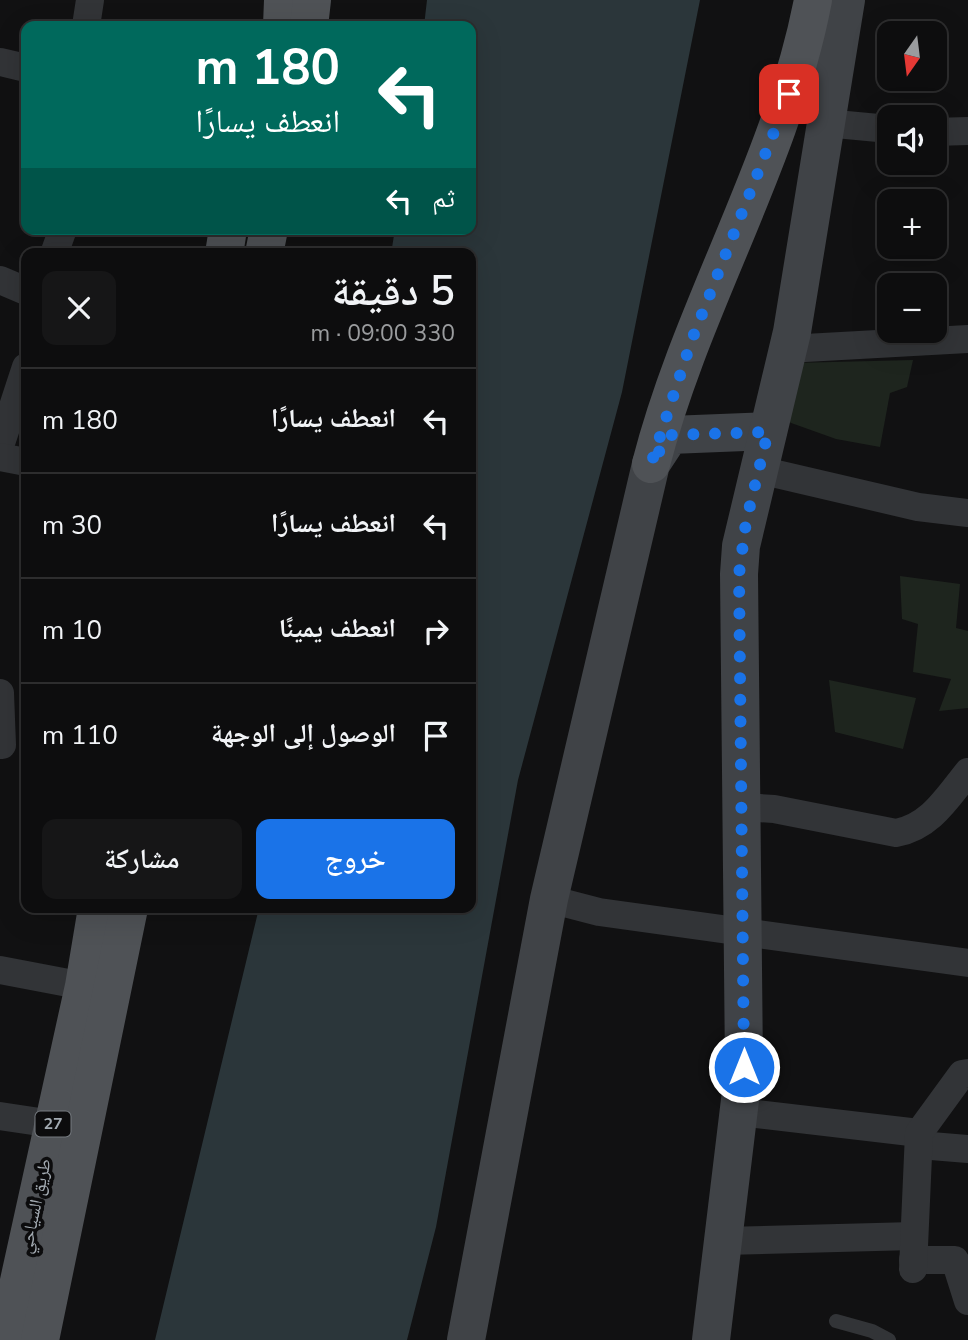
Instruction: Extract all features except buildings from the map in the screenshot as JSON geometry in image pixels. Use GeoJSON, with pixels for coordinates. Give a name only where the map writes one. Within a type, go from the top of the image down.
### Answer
{"type":"FeatureCollection","features":[{"type":"Feature","properties":{"kind":"main road"},"geometry":{"type":"LineString","coordinates":[[256,0],[257,21]]}},
{"type":"Feature","properties":{"kind":"main road"},"geometry":{"type":"LineString","coordinates":[[282,21],[283,0]]}},
{"type":"Feature","properties":{"kind":"main road"},"geometry":{"type":"LineString","coordinates":[[310,21],[312,0]]}},
{"type":"Feature","properties":{"kind":"main road"},"geometry":{"type":"LineString","coordinates":[[651,464],[693,338],[783,113],[805,42],[813,0]]}},
{"type":"Feature","properties":{"kind":"main road","name":"طريق السياحي"},"geometry":{"type":"LineString","coordinates":[[6,1340],[12,1249],[53,1124],[84,986],[96,913]]}},
{"type":"Feature","properties":{"kind":"main road","name":"طريق السياحي"},"geometry":{"type":"LineString","coordinates":[[40,1340],[128,913]]}},
{"type":"Feature","properties":{"kind":"street"},"geometry":{"type":"LineString","coordinates":[[87,21],[90,0]]}},
{"type":"Feature","properties":{"kind":"street"},"geometry":{"type":"LineString","coordinates":[[711,1340],[744,1067],[739,574],[741,546],[787,349],[846,0]]}},
{"type":"Feature","properties":{"kind":"street"},"geometry":{"type":"LineString","coordinates":[[0,62],[21,67]]}},
{"type":"Feature","properties":{"kind":"street"},"geometry":{"type":"LineString","coordinates":[[825,123],[877,128]]}},
{"type":"Feature","properties":{"kind":"street"},"geometry":{"type":"LineString","coordinates":[[947,132],[968,131]]}},
{"type":"Feature","properties":{"kind":"street"},"geometry":{"type":"LineString","coordinates":[[0,280],[21,289]]}},
{"type":"Feature","properties":{"kind":"street"},"geometry":{"type":"LineString","coordinates":[[787,349],[968,339]]}},
{"type":"Feature","properties":{"kind":"street"},"geometry":{"type":"LineString","coordinates":[[0,446],[21,383]]}},
{"type":"Feature","properties":{"kind":"street"},"geometry":{"type":"LineString","coordinates":[[466,1340],[549,899],[651,464],[670,435],[768,432]]}},
{"type":"Feature","properties":{"kind":"street"},"geometry":{"type":"LineString","coordinates":[[0,457],[21,461]]}},
{"type":"Feature","properties":{"kind":"street"},"geometry":{"type":"LineString","coordinates":[[759,470],[918,507],[968,513]]}},
{"type":"Feature","properties":{"kind":"street"},"geometry":{"type":"LineString","coordinates":[[0,693],[10,746]]}},
{"type":"Feature","properties":{"kind":"street"},"geometry":{"type":"LineString","coordinates":[[743,807],[774,809],[895,833],[914,830],[926,821],[968,772]]}},
{"type":"Feature","properties":{"kind":"street"},"geometry":{"type":"LineString","coordinates":[[549,899],[599,912],[968,963]]}},
{"type":"Feature","properties":{"kind":"street"},"geometry":{"type":"LineString","coordinates":[[0,970],[84,986]]}},
{"type":"Feature","properties":{"kind":"street"},"geometry":{"type":"LineString","coordinates":[[913,1255],[919,1139],[962,1074],[968,1073]]}},
{"type":"Feature","properties":{"kind":"street"},"geometry":{"type":"LineString","coordinates":[[738,1112],[919,1139],[968,1150]]}},
{"type":"Feature","properties":{"kind":"street"},"geometry":{"type":"LineString","coordinates":[[0,1116],[53,1124]]}},
{"type":"Feature","properties":{"kind":"street"},"geometry":{"type":"LineString","coordinates":[[724,1241],[956,1260],[968,1301]]}},
{"type":"Feature","properties":{"kind":"lane"},"geometry":{"type":"LineString","coordinates":[[836,1321],[872,1331],[889,1340]]}},
{"type":"Feature","properties":{"kind":"shaded area"},"geometry":{"type":"Polygon","coordinates":[[[427,0],[700,0],[622,392],[518,780],[436,1227],[407,1340],[155,1340],[258,913],[476,913],[476,248],[392,248],[394,235],[476,235],[476,21],[425,21],[427,0]]]}},
{"type":"Feature","properties":{"kind":"shaded area"},"geometry":{"type":"Polygon","coordinates":[[[913,360],[907,387],[890,393],[880,447],[836,439],[780,419],[792,363],[913,360]]]}},
{"type":"Feature","properties":{"kind":"shaded area"},"geometry":{"type":"Polygon","coordinates":[[[900,576],[960,584],[956,628],[968,631],[968,708],[939,711],[951,679],[913,672],[918,624],[902,619],[900,576]]]}},
{"type":"Feature","properties":{"kind":"shaded area"},"geometry":{"type":"Polygon","coordinates":[[[829,680],[916,698],[903,749],[835,732],[829,680]]]}},
{"type":"Feature","properties":{"kind":"route"},"geometry":{"type":"LineString","coordinates":[[744,1067],[739,574],[741,546],[768,432],[684,432],[670,435],[662,443],[651,464],[659,432],[691,342],[758,179],[789,94]]}}]}
